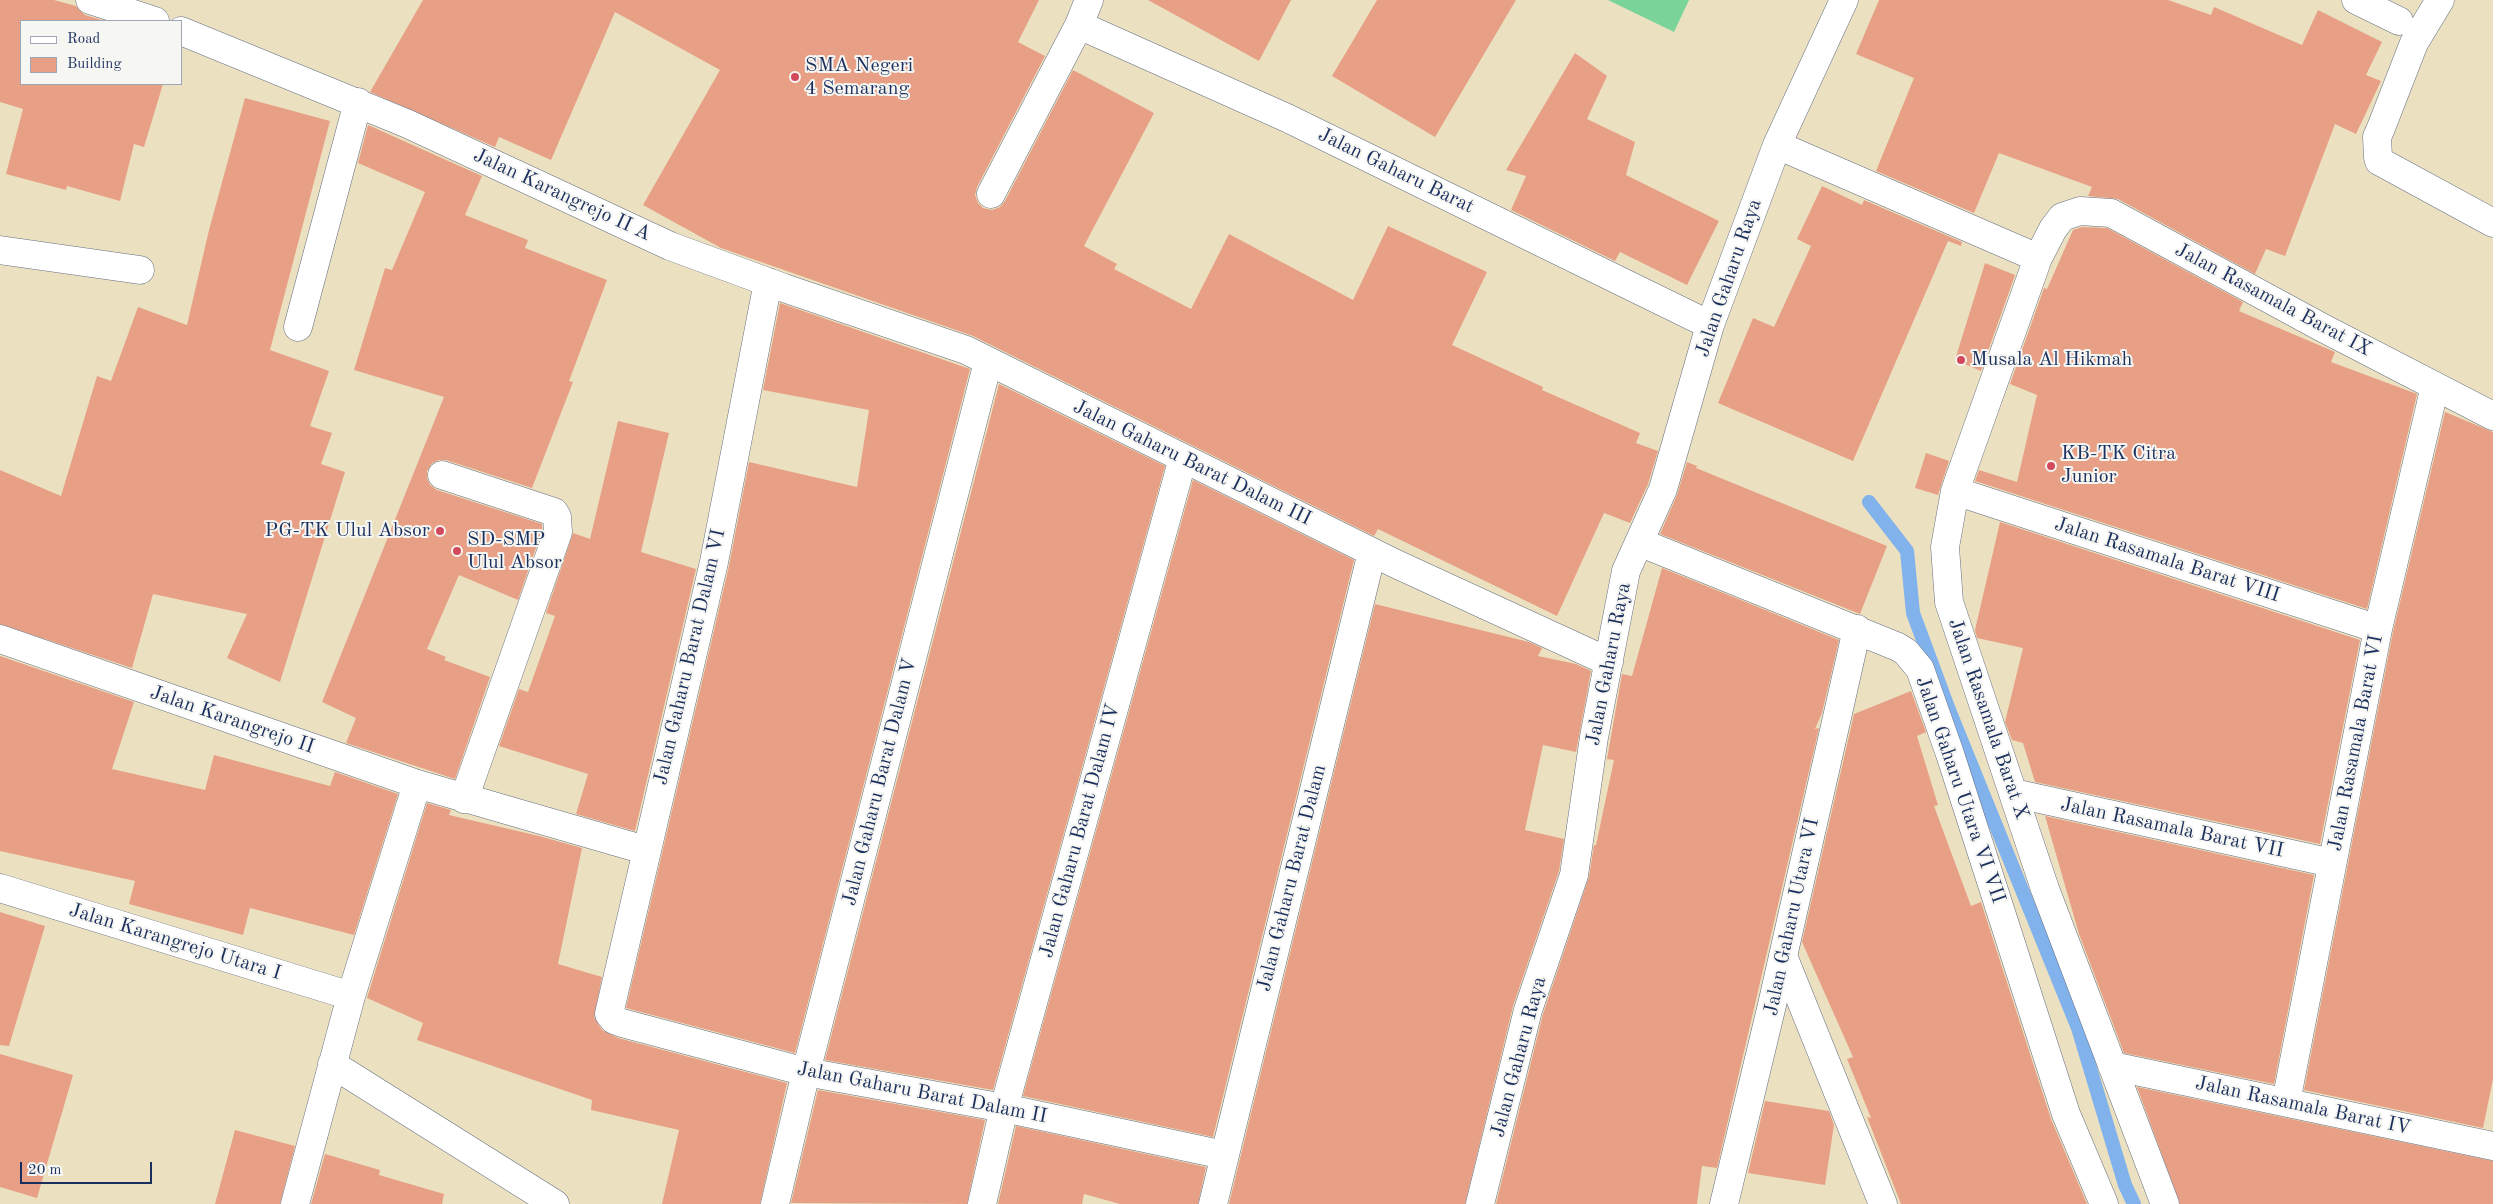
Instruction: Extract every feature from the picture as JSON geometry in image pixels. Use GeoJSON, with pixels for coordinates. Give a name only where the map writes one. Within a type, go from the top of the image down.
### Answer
{"type":"FeatureCollection","features":[{"type":"Feature","properties":{"kind":"street"},"geometry":{"type":"LineString","coordinates":[[90,0],[152,20]]}},
{"type":"Feature","properties":{"kind":"street"},"geometry":{"type":"LineString","coordinates":[[991,194],[1079,25],[1089,0]]}},
{"type":"Feature","properties":{"kind":"street","name":"Jalan Gaharu Raya"},"geometry":{"type":"LineString","coordinates":[[1480,1204],[1528,1010],[1574,875],[1594,737],[1626,571],[1663,489],[1710,325],[1779,141],[1844,0]]}},
{"type":"Feature","properties":{"kind":"street"},"geometry":{"type":"LineString","coordinates":[[2356,0],[2400,21]]}},
{"type":"Feature","properties":{"kind":"street"},"geometry":{"type":"LineString","coordinates":[[2440,0],[2414,43],[2380,128],[2377,137],[2378,157],[2379,161],[2493,223]]}},
{"type":"Feature","properties":{"kind":"street","name":"Jalan Gaharu Barat"},"geometry":{"type":"LineString","coordinates":[[1079,25],[1287,118],[1710,325]]}},
{"type":"Feature","properties":{"kind":"street","name":"Jalan Karangrejo II A"},"geometry":{"type":"LineString","coordinates":[[182,31],[358,102],[593,208],[670,246],[768,282]]}},
{"type":"Feature","properties":{"kind":"street"},"geometry":{"type":"LineString","coordinates":[[298,327],[358,102]]}},
{"type":"Feature","properties":{"kind":"street"},"geometry":{"type":"LineString","coordinates":[[1779,141],[2038,258]]}},
{"type":"Feature","properties":{"kind":"street","name":"Jalan Rasamala Barat IX"},"geometry":{"type":"LineString","coordinates":[[2052,228],[2062,217],[2080,211],[2111,213],[2493,416]]}},
{"type":"Feature","properties":{"kind":"street","name":"Jalan Rasamala Barat X"},"geometry":{"type":"LineString","coordinates":[[2052,228],[2038,258],[1955,491],[1945,547],[1949,602],[2045,889],[2165,1204]]}},
{"type":"Feature","properties":{"kind":"street"},"geometry":{"type":"LineString","coordinates":[[0,250],[140,270]]}},
{"type":"Feature","properties":{"kind":"street","name":"Jalan Gaharu Barat Dalam III"},"geometry":{"type":"LineString","coordinates":[[768,282],[966,350],[1372,552],[1609,662]]}},
{"type":"Feature","properties":{"kind":"street","name":"Jalan Gaharu Barat Dalam VI"},"geometry":{"type":"LineString","coordinates":[[622,1023],[614,1020],[609,1014],[609,1007],[714,562],[768,282]]}},
{"type":"Feature","properties":{"kind":"street","name":"Jalan Gaharu Barat Dalam V"},"geometry":{"type":"LineString","coordinates":[[775,1204],[806,1072],[988,362]]}},
{"type":"Feature","properties":{"kind":"street","name":"Jalan Rasamala Barat VI"},"geometry":{"type":"LineString","coordinates":[[2286,1102],[2378,629],[2435,386]]}},
{"type":"Feature","properties":{"kind":"street","name":"Jalan Gaharu Barat Dalam IV"},"geometry":{"type":"LineString","coordinates":[[982,1204],[1004,1108],[1184,458]]}},
{"type":"Feature","properties":{"kind":"street"},"geometry":{"type":"LineString","coordinates":[[442,475],[554,512],[558,532],[464,798]]}},
{"type":"Feature","properties":{"kind":"street","name":"Jalan Rasamala Barat VIII"},"geometry":{"type":"LineString","coordinates":[[1955,491],[2378,629]]}},
{"type":"Feature","properties":{"kind":"street","name":"Jalan Gaharu Utara VI VII"},"geometry":{"type":"LineString","coordinates":[[1639,542],[1898,647],[1906,652],[1920,669],[1953,763],[2066,1114],[2104,1204]]}},
{"type":"Feature","properties":{"kind":"street","name":"Jalan Gaharu Barat Dalam"},"geometry":{"type":"LineString","coordinates":[[1213,1204],[1372,552]]}},
{"type":"Feature","properties":{"kind":"street","name":"Jalan Gaharu Utara VI"},"geometry":{"type":"LineString","coordinates":[[1724,1204],[1783,956],[1857,629]]}},
{"type":"Feature","properties":{"kind":"street","name":"Jalan Karangrejo II"},"geometry":{"type":"LineString","coordinates":[[0,639],[417,784],[645,850]]}},
{"type":"Feature","properties":{"kind":"street"},"geometry":{"type":"LineString","coordinates":[[295,1204],[351,996],[417,784]]}},
{"type":"Feature","properties":{"kind":"street","name":"Jalan Rasamala Barat VII"},"geometry":{"type":"LineString","coordinates":[[2013,793],[2332,862]]}},
{"type":"Feature","properties":{"kind":"street","name":"Jalan Karangrejo Utara I"},"geometry":{"type":"LineString","coordinates":[[0,888],[351,996]]}},
{"type":"Feature","properties":{"kind":"street"},"geometry":{"type":"LineString","coordinates":[[1783,956],[1883,1204]]}},
{"type":"Feature","properties":{"kind":"street","name":"Jalan Gaharu Barat Dalam II"},"geometry":{"type":"LineString","coordinates":[[622,1023],[806,1072],[1004,1108],[1224,1155]]}},
{"type":"Feature","properties":{"kind":"street"},"geometry":{"type":"LineString","coordinates":[[332,1064],[555,1204]]}},
{"type":"Feature","properties":{"kind":"street","name":"Jalan Rasamala Barat IV"},"geometry":{"type":"LineString","coordinates":[[2112,1066],[2286,1102],[2492,1141]]}},
{"type":"Feature","properties":{"kind":"green space"},"geometry":{"type":"Polygon","coordinates":[[[1608,0],[1689,0],[1674,32],[1608,0]]]}},
{"type":"Feature","properties":{"kind":"building"},"geometry":{"type":"Polygon","coordinates":[[[0,0],[54,0],[76,6],[85,15],[102,20],[20,20],[20,85],[163,85],[144,147],[134,144],[120,201],[67,186],[66,190],[6,174],[23,109],[0,102],[0,0]]]}},
{"type":"Feature","properties":{"kind":"building"},"geometry":{"type":"Polygon","coordinates":[[[423,0],[1039,0],[1018,42],[1045,56],[977,187],[975,195],[978,203],[983,208],[992,210],[1000,207],[1005,201],[1073,70],[1154,113],[1084,246],[1117,264],[1114,269],[1191,309],[1229,234],[1353,300],[1388,226],[1487,272],[1452,345],[1543,387],[1542,390],[1640,433],[1636,443],[1658,451],[1648,484],[1630,523],[1604,513],[1557,616],[1378,529],[1374,536],[973,336],[721,248],[643,205],[720,70],[615,12],[551,160],[499,137],[495,147],[370,92],[423,0]]]}},
{"type":"Feature","properties":{"kind":"building"},"geometry":{"type":"Polygon","coordinates":[[[1148,0],[1291,0],[1259,61],[1148,0]]]}},
{"type":"Feature","properties":{"kind":"building"},"geometry":{"type":"Polygon","coordinates":[[[1377,0],[1516,0],[1435,137],[1332,76],[1377,0]]]}},
{"type":"Feature","properties":{"kind":"building"},"geometry":{"type":"Polygon","coordinates":[[[1879,0],[2168,0],[2211,15],[2214,7],[2302,45],[2318,10],[2382,42],[2366,75],[2381,81],[2356,134],[2335,124],[2285,256],[2266,249],[2255,274],[2118,199],[2088,196],[2092,187],[1999,153],[1974,213],[1876,171],[1914,78],[1856,54],[1879,0]]]}},
{"type":"Feature","properties":{"kind":"building"},"geometry":{"type":"Polygon","coordinates":[[[1575,53],[1607,76],[1587,119],[1635,142],[1626,175],[1719,221],[1687,285],[1620,252],[1615,261],[1511,210],[1526,176],[1506,170],[1575,53]]]}},
{"type":"Feature","properties":{"kind":"building"},"geometry":{"type":"Polygon","coordinates":[[[245,98],[330,121],[270,350],[329,371],[310,426],[332,433],[321,464],[345,472],[280,682],[227,658],[247,614],[153,594],[132,668],[0,624],[0,470],[61,496],[97,376],[111,381],[138,307],[187,325],[209,230],[245,98]]]}},
{"type":"Feature","properties":{"kind":"building"},"geometry":{"type":"Polygon","coordinates":[[[368,125],[482,176],[465,215],[528,240],[525,248],[607,280],[569,381],[573,382],[532,488],[446,460],[432,463],[427,471],[430,485],[437,490],[542,524],[542,530],[518,600],[459,575],[427,649],[446,657],[444,660],[490,677],[455,779],[346,743],[356,718],[322,702],[444,397],[354,370],[385,268],[392,270],[425,192],[358,163],[368,125]]]}},
{"type":"Feature","properties":{"kind":"building"},"geometry":{"type":"Polygon","coordinates":[[[1822,186],[1862,205],[1864,200],[1962,242],[1961,246],[1948,241],[1853,461],[1718,403],[1753,318],[1774,327],[1811,246],[1797,239],[1822,186]]]}},
{"type":"Feature","properties":{"kind":"building"},"geometry":{"type":"Polygon","coordinates":[[[2082,227],[2107,228],[2243,302],[2239,311],[2335,352],[2331,362],[2417,394],[2367,609],[1975,481],[1979,470],[2017,482],[2037,395],[2010,384],[2044,288],[2047,289],[2073,230],[2082,227]]]}},
{"type":"Feature","properties":{"kind":"building"},"geometry":{"type":"Polygon","coordinates":[[[1985,263],[2015,275],[1981,371],[1955,360],[1985,263]]]}},
{"type":"Feature","properties":{"kind":"building"},"geometry":{"type":"Polygon","coordinates":[[[780,303],[970,369],[795,1053],[626,1008],[729,566],[749,462],[857,487],[869,410],[763,390],[780,303]]]}},
{"type":"Feature","properties":{"kind":"building"},"geometry":{"type":"Polygon","coordinates":[[[999,384],[1165,466],[993,1090],[825,1060],[999,384]]]}},
{"type":"Feature","properties":{"kind":"building"},"geometry":{"type":"Polygon","coordinates":[[[2445,412],[2493,432],[2493,1079],[2483,1128],[2304,1090],[2393,632],[2445,412]]]}},
{"type":"Feature","properties":{"kind":"building"},"geometry":{"type":"Polygon","coordinates":[[[618,421],[669,433],[641,552],[696,569],[635,831],[576,814],[588,774],[499,746],[519,689],[528,692],[555,616],[546,613],[573,533],[590,539],[618,421]]]}},
{"type":"Feature","properties":{"kind":"building"},"geometry":{"type":"Polygon","coordinates":[[[1926,453],[1949,461],[1938,495],[1915,488],[1926,453]]]}},
{"type":"Feature","properties":{"kind":"building"},"geometry":{"type":"Polygon","coordinates":[[[1687,462],[1697,466],[1696,468],[1887,546],[1860,614],[1660,534],[1677,495],[1687,462]]]}},
{"type":"Feature","properties":{"kind":"building"},"geometry":{"type":"Polygon","coordinates":[[[1193,480],[1354,560],[1213,1137],[1023,1096],[1193,480]]]}},
{"type":"Feature","properties":{"kind":"building"},"geometry":{"type":"Polygon","coordinates":[[[2000,522],[2360,640],[2320,844],[2035,782],[2023,743],[2012,740],[2005,722],[2023,648],[1977,638],[1975,630],[2000,522]]]}},
{"type":"Feature","properties":{"kind":"building"},"geometry":{"type":"Polygon","coordinates":[[[1662,568],[1839,640],[1822,713],[1815,729],[1819,728],[1717,1168],[1702,1166],[1697,1204],[1496,1204],[1543,1014],[1589,877],[1594,845],[1596,845],[1614,760],[1607,759],[1622,674],[1632,676],[1662,568]]]}},
{"type":"Feature","properties":{"kind":"building"},"geometry":{"type":"Polygon","coordinates":[[[1375,604],[1529,642],[1542,648],[1538,656],[1576,664],[1591,671],[1576,752],[1543,745],[1525,830],[1564,839],[1559,871],[1513,1006],[1465,1204],[1229,1204],[1375,604]]]}},
{"type":"Feature","properties":{"kind":"building"},"geometry":{"type":"Polygon","coordinates":[[[0,656],[134,702],[112,769],[205,790],[214,755],[330,786],[335,772],[398,794],[354,935],[250,908],[243,935],[129,904],[135,881],[0,851],[0,656]]]}},
{"type":"Feature","properties":{"kind":"building"},"geometry":{"type":"Polygon","coordinates":[[[1911,691],[1926,732],[1917,736],[1938,805],[1934,806],[1971,906],[1981,902],[2051,1119],[2087,1204],[1901,1204],[1867,1117],[1871,1118],[1847,1059],[1853,1057],[1802,942],[1854,714],[1911,691]]]}},
{"type":"Feature","properties":{"kind":"building"},"geometry":{"type":"Polygon","coordinates":[[[427,803],[451,810],[449,815],[582,848],[558,964],[602,977],[594,1017],[602,1030],[618,1038],[787,1083],[760,1204],[662,1204],[679,1130],[591,1110],[592,1100],[417,1040],[423,1023],[367,998],[427,803]]]}},
{"type":"Feature","properties":{"kind":"building"},"geometry":{"type":"Polygon","coordinates":[[[2045,816],[2314,875],[2274,1084],[2124,1053],[2079,934],[2045,816]]]}},
{"type":"Feature","properties":{"kind":"building"},"geometry":{"type":"Polygon","coordinates":[[[0,912],[45,926],[9,1046],[0,1045],[0,912]]]}},
{"type":"Feature","properties":{"kind":"building"},"geometry":{"type":"Polygon","coordinates":[[[0,1054],[73,1075],[37,1198],[0,1187],[0,1054]]]}},
{"type":"Feature","properties":{"kind":"building"},"geometry":{"type":"Polygon","coordinates":[[[2137,1087],[2493,1161],[2493,1204],[2180,1204],[2137,1087]]]}},
{"type":"Feature","properties":{"kind":"building"},"geometry":{"type":"Polygon","coordinates":[[[818,1090],[985,1120],[967,1204],[791,1203],[818,1090]]]}},
{"type":"Feature","properties":{"kind":"building"},"geometry":{"type":"Polygon","coordinates":[[[1765,1101],[1829,1111],[1834,1125],[1825,1185],[1748,1173],[1765,1101]]]}},
{"type":"Feature","properties":{"kind":"building"},"geometry":{"type":"Polygon","coordinates":[[[1016,1126],[1206,1167],[1198,1204],[1120,1204],[1084,1194],[1082,1204],[998,1204],[1016,1126]]]}},
{"type":"Feature","properties":{"kind":"building"},"geometry":{"type":"Polygon","coordinates":[[[235,1130],[295,1146],[280,1204],[215,1204],[235,1130]]]}},
{"type":"Feature","properties":{"kind":"building"},"geometry":{"type":"Polygon","coordinates":[[[325,1154],[380,1170],[379,1175],[444,1194],[442,1204],[311,1204],[325,1154]]]}},
{"type":"Feature","properties":{"kind":"waterway"},"geometry":{"type":"LineString","coordinates":[[1869,502],[1907,551],[1913,613],[1949,710],[2078,1028],[2125,1185],[2134,1204]]}},
{"type":"Feature","properties":{"kind":"place","name":"SMA Negeri 4 Semarang"},"geometry":{"type":"Point","coordinates":[795,77]}},
{"type":"Feature","properties":{"kind":"place","name":"Musala Al Hikmah"},"geometry":{"type":"Point","coordinates":[1961,360]}},
{"type":"Feature","properties":{"kind":"place","name":"KB-TK Citra Junior"},"geometry":{"type":"Point","coordinates":[2051,466]}},
{"type":"Feature","properties":{"kind":"place","name":"PG-TK Ulul Absor"},"geometry":{"type":"Point","coordinates":[440,531]}},
{"type":"Feature","properties":{"kind":"place","name":"SD-SMP Ulul Absor"},"geometry":{"type":"Point","coordinates":[457,551]}}]}
